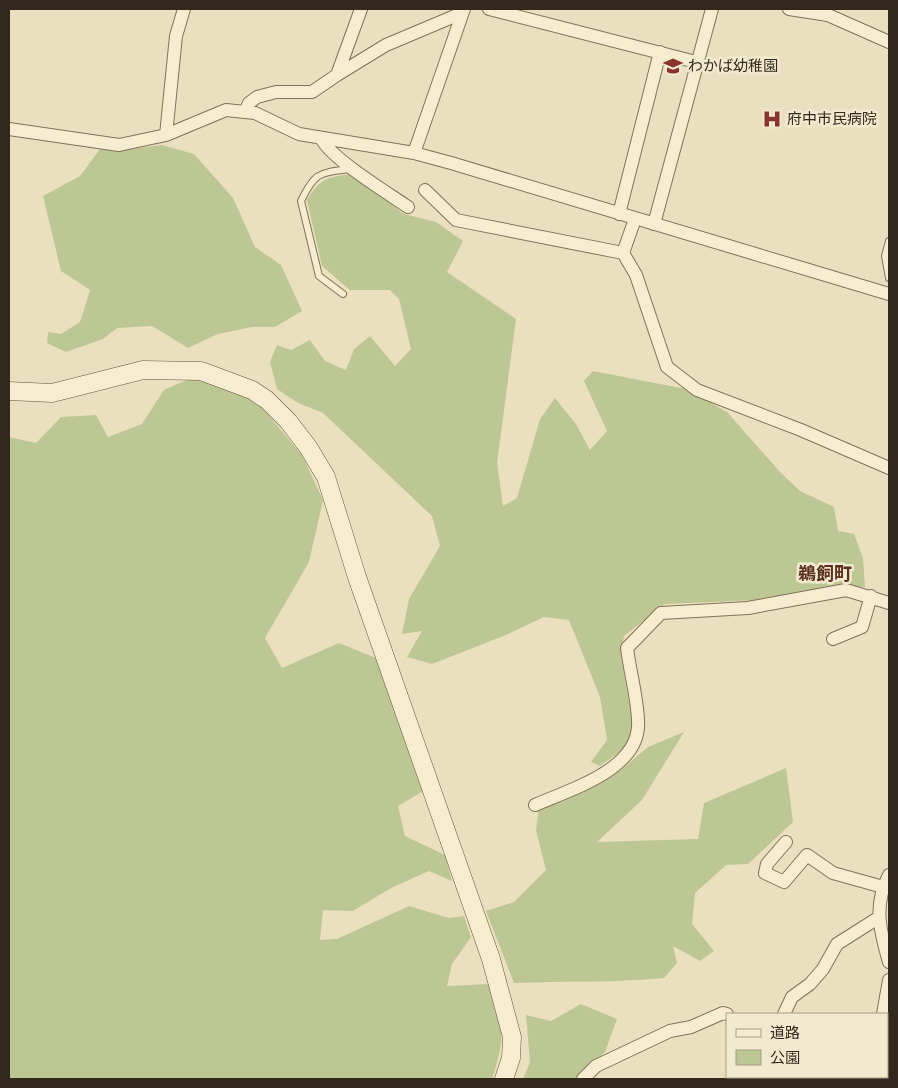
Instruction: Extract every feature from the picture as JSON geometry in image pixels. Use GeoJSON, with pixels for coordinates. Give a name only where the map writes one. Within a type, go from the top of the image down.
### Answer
{"type":"FeatureCollection","features":[{"type":"Feature","properties":{"kind":"street"},"geometry":{"type":"LineString","coordinates":[[166,135],[176,36],[184,9]]}},
{"type":"Feature","properties":{"kind":"street"},"geometry":{"type":"LineString","coordinates":[[337,74],[360,9]]}},
{"type":"Feature","properties":{"kind":"street"},"geometry":{"type":"LineString","coordinates":[[489,9],[696,62]]}},
{"type":"Feature","properties":{"kind":"street"},"geometry":{"type":"LineString","coordinates":[[654,224],[696,62],[712,9]]}},
{"type":"Feature","properties":{"kind":"street"},"geometry":{"type":"LineString","coordinates":[[789,9],[828,14],[889,42]]}},
{"type":"Feature","properties":{"kind":"street"},"geometry":{"type":"LineString","coordinates":[[245,112],[249,103],[257,97],[276,92],[312,92],[337,74],[386,45],[463,11]]}},
{"type":"Feature","properties":{"kind":"street"},"geometry":{"type":"LineString","coordinates":[[414,153],[463,11]]}},
{"type":"Feature","properties":{"kind":"street"},"geometry":{"type":"LineString","coordinates":[[618,214],[660,52]]}},
{"type":"Feature","properties":{"kind":"street"},"geometry":{"type":"LineString","coordinates":[[9,129],[119,145],[166,135],[226,110],[255,113],[300,134],[414,153],[889,294]]}},
{"type":"Feature","properties":{"kind":"street"},"geometry":{"type":"LineString","coordinates":[[321,138],[324,144],[354,169],[408,207]]}},
{"type":"Feature","properties":{"kind":"street"},"geometry":{"type":"LineString","coordinates":[[425,190],[456,220],[623,253],[636,275],[667,367],[697,390],[801,430],[889,468]]}},
{"type":"Feature","properties":{"kind":"street"},"geometry":{"type":"LineString","coordinates":[[623,253],[635,219]]}},
{"type":"Feature","properties":{"kind":"street"},"geometry":{"type":"LineString","coordinates":[[9,391],[52,393],[143,370],[201,371],[245,387],[267,400],[288,421],[308,447],[326,477],[357,577],[491,959],[512,1037],[511,1058],[504,1079]]}},
{"type":"Feature","properties":{"kind":"street"},"geometry":{"type":"LineString","coordinates":[[535,805],[599,776],[627,757],[637,738],[638,722],[627,648],[661,613],[748,608],[846,590],[889,603]]}},
{"type":"Feature","properties":{"kind":"street"},"geometry":{"type":"LineString","coordinates":[[833,639],[862,628],[871,596]]}},
{"type":"Feature","properties":{"kind":"street"},"geometry":{"type":"LineString","coordinates":[[786,842],[767,864],[765,872],[784,882],[807,855],[833,873],[883,887]]}},
{"type":"Feature","properties":{"kind":"street"},"geometry":{"type":"LineString","coordinates":[[889,876],[883,887],[878,918],[889,962]]}},
{"type":"Feature","properties":{"kind":"street"},"geometry":{"type":"LineString","coordinates":[[784,1013],[792,997],[810,984],[823,969],[837,944],[878,918]]}},
{"type":"Feature","properties":{"kind":"street"},"geometry":{"type":"LineString","coordinates":[[883,1013],[889,980]]}},
{"type":"Feature","properties":{"kind":"street"},"geometry":{"type":"LineString","coordinates":[[583,1079],[596,1066],[670,1031],[691,1027],[723,1012],[726,1014]]}},
{"type":"Feature","properties":{"kind":"lane"},"geometry":{"type":"LineString","coordinates":[[343,294],[319,276],[301,201],[310,183],[322,173],[354,169]]}},
{"type":"Feature","properties":{"kind":"lane"},"geometry":{"type":"LineString","coordinates":[[889,241],[885,256],[889,278]]}},
{"type":"Feature","properties":{"kind":"green space"},"geometry":{"type":"Polygon","coordinates":[[[162,145],[194,154],[233,198],[255,247],[281,265],[302,311],[275,327],[252,327],[218,334],[188,348],[152,326],[117,328],[103,339],[66,352],[47,343],[48,332],[61,334],[80,322],[90,290],[61,271],[43,196],[80,176],[100,149],[121,150],[162,145]]]}},
{"type":"Feature","properties":{"kind":"green space"},"geometry":{"type":"Polygon","coordinates":[[[352,174],[404,214],[436,222],[463,241],[447,272],[516,319],[497,463],[503,506],[517,498],[540,419],[555,398],[576,424],[590,450],[607,431],[584,381],[593,371],[686,389],[727,412],[780,472],[800,491],[834,507],[838,531],[854,534],[863,558],[865,587],[831,587],[759,600],[665,604],[624,636],[621,656],[633,724],[628,746],[600,766],[591,762],[607,740],[600,697],[569,620],[544,617],[506,635],[432,664],[407,657],[422,631],[402,634],[409,599],[440,546],[432,516],[323,413],[298,403],[277,389],[270,362],[277,345],[291,350],[310,340],[325,361],[346,370],[354,349],[370,336],[395,366],[411,349],[399,299],[390,290],[350,290],[322,266],[307,200],[316,187],[325,180],[352,174]]]}},
{"type":"Feature","properties":{"kind":"green space"},"geometry":{"type":"Polygon","coordinates":[[[189,379],[218,383],[257,402],[302,455],[323,500],[309,562],[265,638],[282,668],[339,643],[376,658],[425,790],[398,806],[405,836],[445,855],[452,881],[429,871],[391,888],[353,911],[323,910],[320,940],[337,939],[409,906],[449,918],[464,916],[471,937],[452,964],[447,986],[491,984],[498,1010],[501,1032],[499,1053],[492,1079],[9,1079],[9,437],[36,443],[61,417],[96,415],[108,437],[142,424],[164,390],[189,379]]]}},
{"type":"Feature","properties":{"kind":"green space"},"geometry":{"type":"Polygon","coordinates":[[[684,732],[642,800],[597,842],[698,839],[704,803],[786,768],[793,822],[748,864],[726,865],[695,893],[692,924],[714,951],[700,961],[673,946],[677,963],[664,978],[514,983],[486,911],[514,902],[546,870],[536,830],[539,808],[621,770],[648,747],[684,732]]]}},
{"type":"Feature","properties":{"kind":"green space"},"geometry":{"type":"Polygon","coordinates":[[[581,1004],[617,1019],[605,1052],[576,1079],[523,1079],[530,1062],[526,1015],[551,1021],[581,1004]]]}},
{"type":"Feature","properties":{"kind":"place","name":"わかば幼稚園"},"geometry":{"type":"Point","coordinates":[673,66]}},
{"type":"Feature","properties":{"kind":"place","name":"府中市民病院"},"geometry":{"type":"Point","coordinates":[772,119]}},
{"type":"Feature","properties":{"kind":"district","name":"鵜飼町"},"geometry":{"type":"Point","coordinates":[825,574]}}]}
